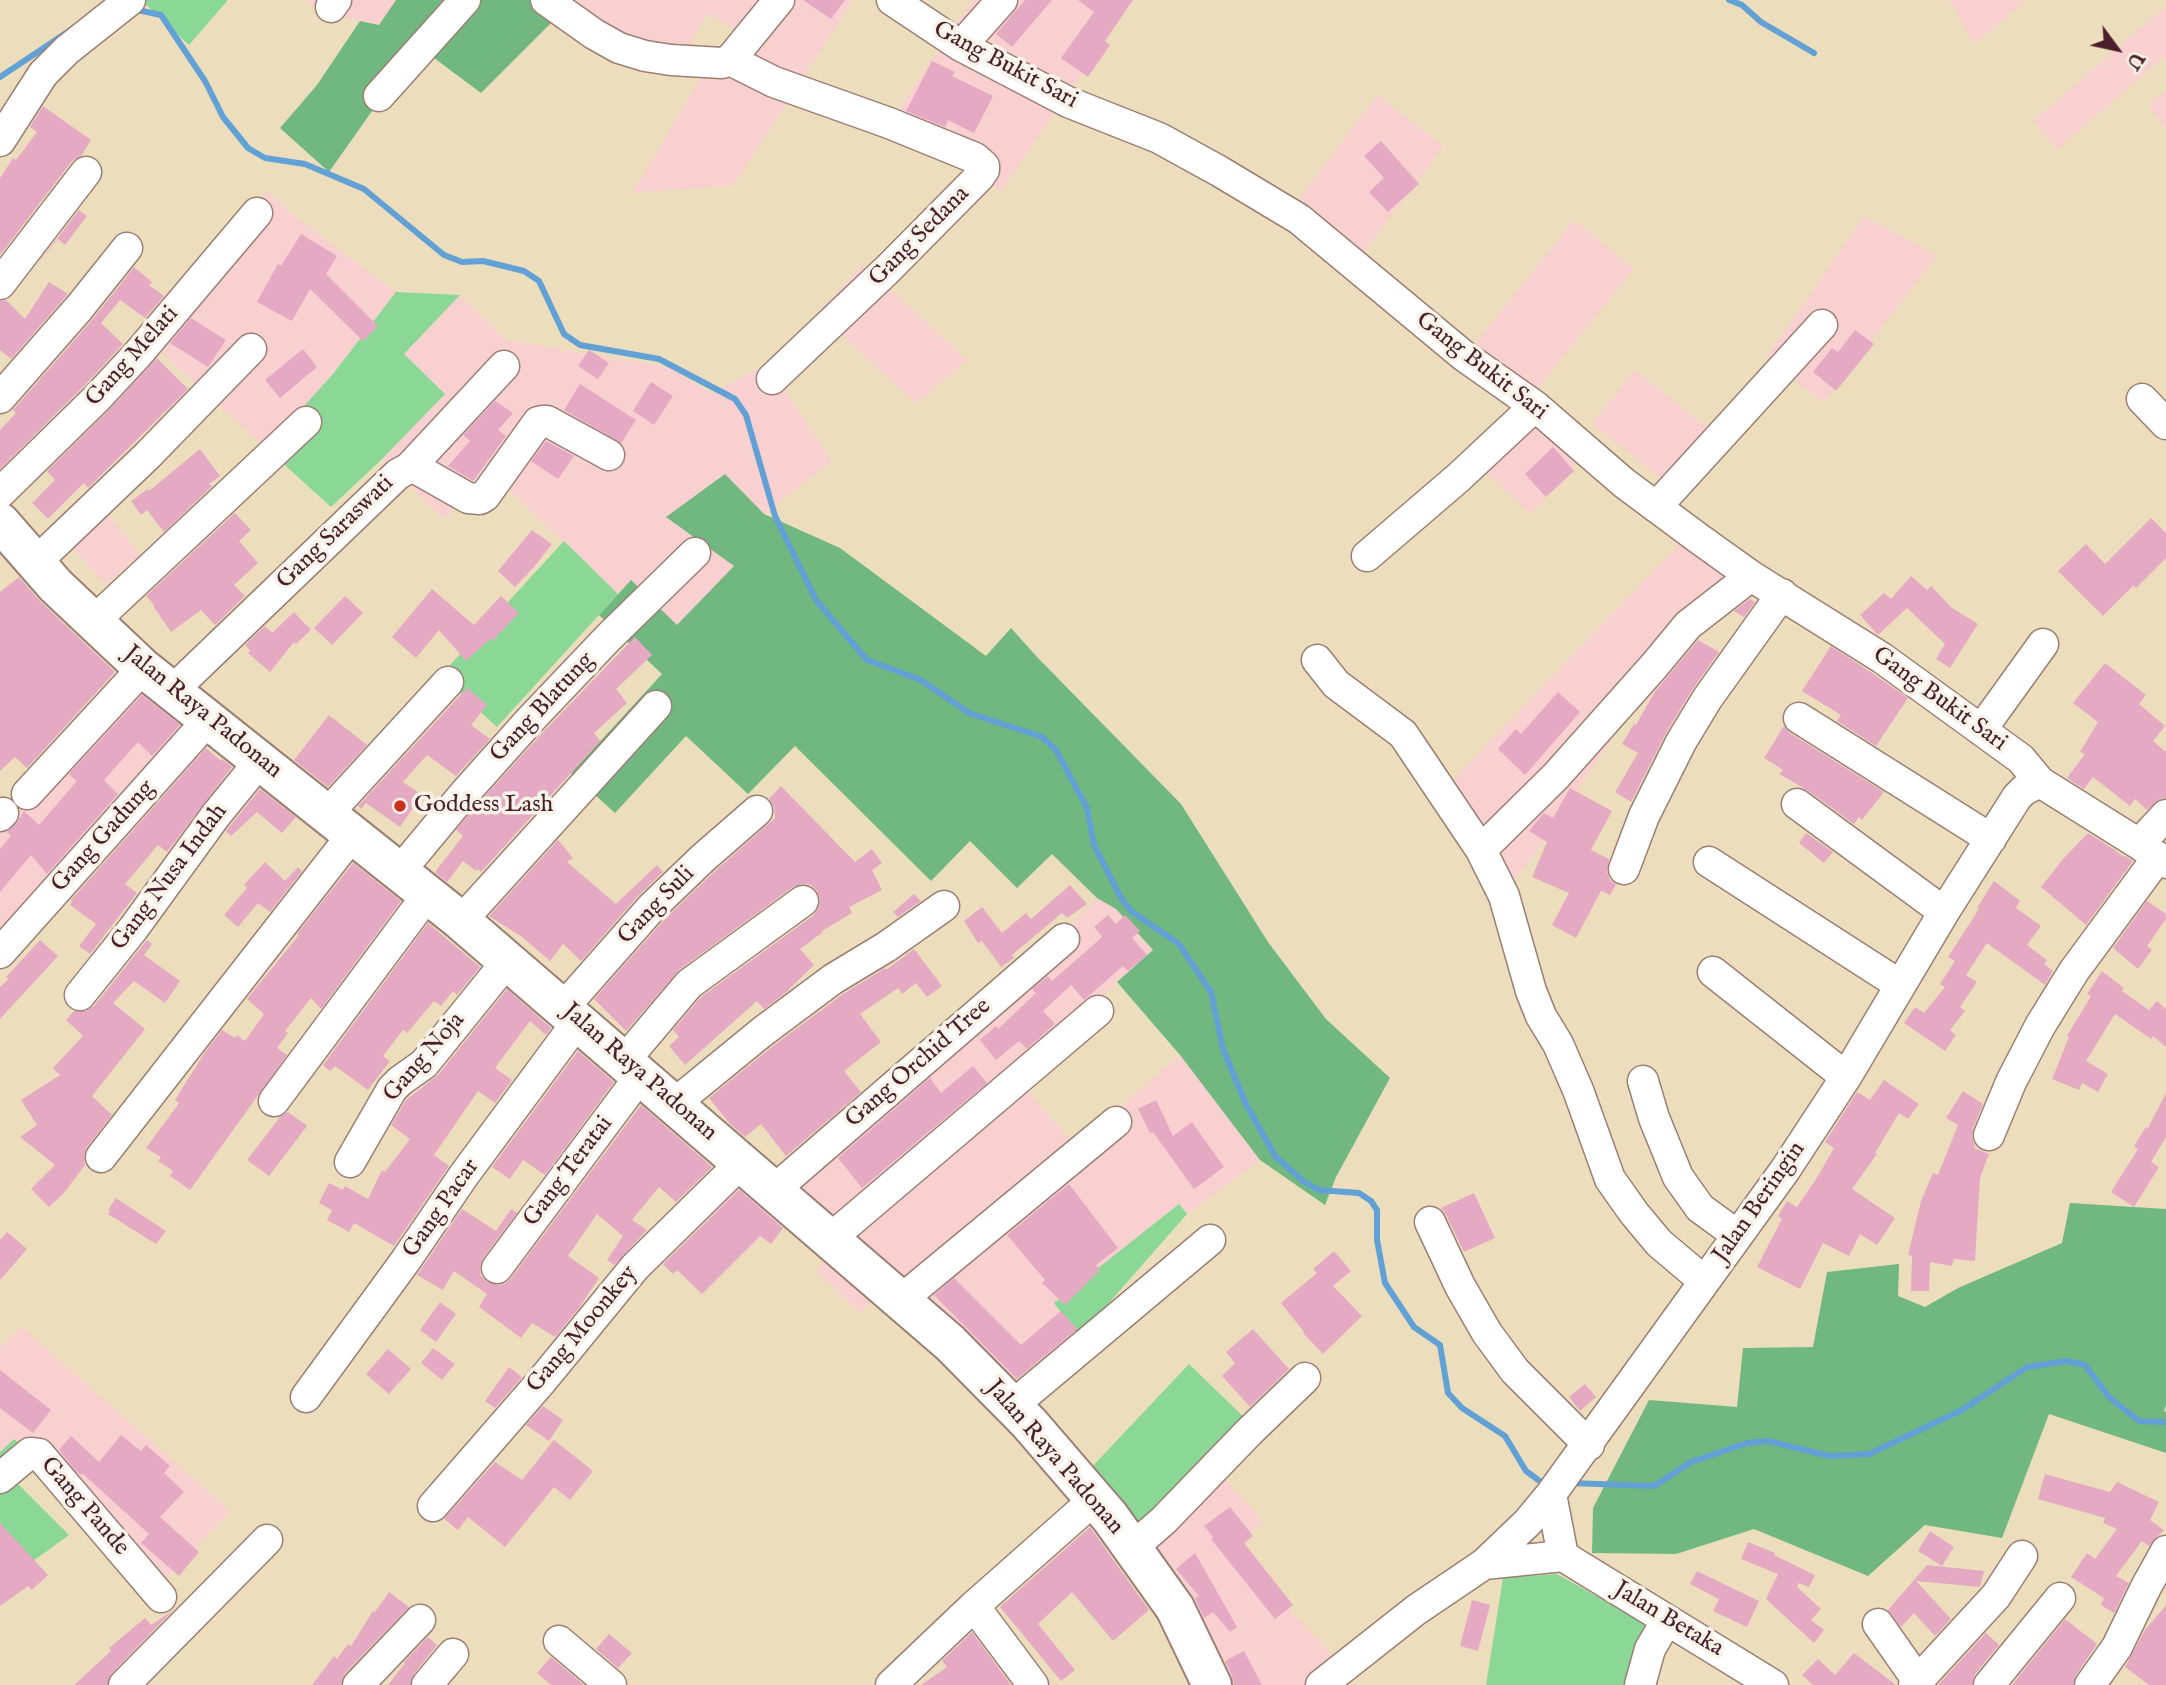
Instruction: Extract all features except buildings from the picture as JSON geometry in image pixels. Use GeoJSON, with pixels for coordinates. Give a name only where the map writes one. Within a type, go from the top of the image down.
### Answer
{"type":"FeatureCollection","features":[{"type":"Feature","properties":{"kind":"main road","name":"Jalan Raya Padonan"},"geometry":{"type":"LineString","coordinates":[[13,546],[157,680],[414,882],[508,960],[950,1343],[1069,1467],[1110,1517],[1175,1608],[1212,1685]]}},
{"type":"Feature","properties":{"kind":"street"},"geometry":{"type":"LineString","coordinates":[[0,141],[43,74],[67,50],[130,0]]}},
{"type":"Feature","properties":{"kind":"street"},"geometry":{"type":"LineString","coordinates":[[379,96],[465,0]]}},
{"type":"Feature","properties":{"kind":"street"},"geometry":{"type":"LineString","coordinates":[[546,0],[594,34],[620,48],[671,60],[722,63],[730,61],[779,0]]}},
{"type":"Feature","properties":{"kind":"street","name":"Gang Bukit Sari"},"geometry":{"type":"LineString","coordinates":[[892,0],[961,46],[1068,102],[1159,138],[1299,219],[1464,356],[1535,406],[1624,483],[1751,576],[1882,658],[2025,762],[2040,782]]}},
{"type":"Feature","properties":{"kind":"street"},"geometry":{"type":"LineString","coordinates":[[961,46],[1002,0]]}},
{"type":"Feature","properties":{"kind":"street","name":"Gang Sedana"},"geometry":{"type":"LineString","coordinates":[[730,61],[774,82],[975,158],[984,166],[979,177],[897,260],[772,379]]}},
{"type":"Feature","properties":{"kind":"street"},"geometry":{"type":"LineString","coordinates":[[0,284],[86,173]]}},
{"type":"Feature","properties":{"kind":"street","name":"Gang Melati"},"geometry":{"type":"LineString","coordinates":[[0,493],[121,372],[257,214]]}},
{"type":"Feature","properties":{"kind":"street"},"geometry":{"type":"LineString","coordinates":[[0,398],[79,308],[127,248]]}},
{"type":"Feature","properties":{"kind":"street"},"geometry":{"type":"LineString","coordinates":[[1656,507],[1822,325]]}},
{"type":"Feature","properties":{"kind":"street"},"geometry":{"type":"LineString","coordinates":[[13,546],[147,456],[251,349]]}},
{"type":"Feature","properties":{"kind":"street"},"geometry":{"type":"LineString","coordinates":[[409,468],[504,366]]}},
{"type":"Feature","properties":{"kind":"street"},"geometry":{"type":"LineString","coordinates":[[2142,400],[2166,424]]}},
{"type":"Feature","properties":{"kind":"street"},"geometry":{"type":"LineString","coordinates":[[1367,556],[1458,478],[1535,406]]}},
{"type":"Feature","properties":{"kind":"street","name":"Gang Saraswati"},"geometry":{"type":"LineString","coordinates":[[27,794],[398,474],[409,468],[417,469],[468,498],[480,499],[485,496],[538,422],[542,421],[547,421],[609,455]]}},
{"type":"Feature","properties":{"kind":"street"},"geometry":{"type":"LineString","coordinates":[[93,622],[306,422]]}},
{"type":"Feature","properties":{"kind":"street","name":"Gang Blatung"},"geometry":{"type":"LineString","coordinates":[[274,1101],[414,882],[464,794],[608,638],[695,553]]}},
{"type":"Feature","properties":{"kind":"street"},"geometry":{"type":"LineString","coordinates":[[1481,849],[1556,776],[1688,625],[1751,576]]}},
{"type":"Feature","properties":{"kind":"street"},"geometry":{"type":"LineString","coordinates":[[1625,869],[1644,816],[1681,742],[1707,699],[1782,594]]}},
{"type":"Feature","properties":{"kind":"street"},"geometry":{"type":"LineString","coordinates":[[1981,730],[2043,644]]}},
{"type":"Feature","properties":{"kind":"street"},"geometry":{"type":"LineString","coordinates":[[1317,660],[1336,684],[1403,734],[1481,849],[1504,896],[1531,991],[1541,1016],[1558,1044],[1610,1179],[1659,1242],[1704,1281]]}},
{"type":"Feature","properties":{"kind":"street"},"geometry":{"type":"LineString","coordinates":[[101,1157],[340,824],[448,682]]}},
{"type":"Feature","properties":{"kind":"street"},"geometry":{"type":"LineString","coordinates":[[461,921],[656,706]]}},
{"type":"Feature","properties":{"kind":"street"},"geometry":{"type":"LineString","coordinates":[[1799,718],[1991,839]]}},
{"type":"Feature","properties":{"kind":"street","name":"Gang Gadung"},"geometry":{"type":"LineString","coordinates":[[0,953],[208,720]]}},
{"type":"Feature","properties":{"kind":"street","name":"Gang Nusa Indah"},"geometry":{"type":"LineString","coordinates":[[80,995],[260,761]]}},
{"type":"Feature","properties":{"kind":"street"},"geometry":{"type":"LineString","coordinates":[[2040,782],[2154,855]]}},
{"type":"Feature","properties":{"kind":"street","name":"Jalan Beringin"},"geometry":{"type":"LineString","coordinates":[[1321,1685],[1416,1610],[1485,1564],[1528,1522],[1551,1494],[1589,1445],[1785,1170],[1846,1077],[1944,912],[2017,797],[2040,782]]}},
{"type":"Feature","properties":{"kind":"street"},"geometry":{"type":"LineString","coordinates":[[1797,804],[1944,912]]}},
{"type":"Feature","properties":{"kind":"street","name":"Gang Suli"},"geometry":{"type":"LineString","coordinates":[[571,1015],[652,906],[757,811]]}},
{"type":"Feature","properties":{"kind":"street"},"geometry":{"type":"LineString","coordinates":[[1989,1135],[2011,1082],[2047,1015],[2154,855],[2166,815]]}},
{"type":"Feature","properties":{"kind":"street"},"geometry":{"type":"LineString","coordinates":[[1709,862],[1900,985]]}},
{"type":"Feature","properties":{"kind":"street","name":"Gang Teratai"},"geometry":{"type":"LineString","coordinates":[[497,1268],[689,984],[803,901]]}},
{"type":"Feature","properties":{"kind":"street"},"geometry":{"type":"LineString","coordinates":[[674,1104],[762,1032],[833,979],[887,947],[944,906]]}},
{"type":"Feature","properties":{"kind":"street","name":"Gang Orchid Tree"},"geometry":{"type":"LineString","coordinates":[[774,1190],[1064,939]]}},
{"type":"Feature","properties":{"kind":"street","name":"Gang Noja"},"geometry":{"type":"LineString","coordinates":[[351,1162],[392,1089],[424,1064],[508,960]]}},
{"type":"Feature","properties":{"kind":"street"},"geometry":{"type":"LineString","coordinates":[[1713,972],[1846,1077]]}},
{"type":"Feature","properties":{"kind":"street"},"geometry":{"type":"LineString","coordinates":[[831,1238],[1098,1011]]}},
{"type":"Feature","properties":{"kind":"street","name":"Gang Pacar"},"geometry":{"type":"LineString","coordinates":[[306,1397],[406,1259],[571,1015]]}},
{"type":"Feature","properties":{"kind":"street"},"geometry":{"type":"LineString","coordinates":[[1643,1081],[1654,1118],[1678,1177],[1700,1208],[1737,1236]]}},
{"type":"Feature","properties":{"kind":"street"},"geometry":{"type":"LineString","coordinates":[[902,1299],[1116,1122]]}},
{"type":"Feature","properties":{"kind":"street","name":"Gang Moonkey"},"geometry":{"type":"LineString","coordinates":[[433,1506],[540,1383],[635,1267],[742,1162]]}},
{"type":"Feature","properties":{"kind":"street"},"geometry":{"type":"LineString","coordinates":[[1430,1222],[1460,1286],[1487,1333],[1516,1371],[1589,1445]]}},
{"type":"Feature","properties":{"kind":"street"},"geometry":{"type":"LineString","coordinates":[[1012,1406],[1210,1240]]}},
{"type":"Feature","properties":{"kind":"street"},"geometry":{"type":"LineString","coordinates":[[1132,1548],[1164,1520],[1305,1378]]}},
{"type":"Feature","properties":{"kind":"street","name":"Gang Pande"},"geometry":{"type":"LineString","coordinates":[[0,1478],[30,1453],[38,1454],[161,1597]]}},
{"type":"Feature","properties":{"kind":"street"},"geometry":{"type":"LineString","coordinates":[[1485,1564],[1563,1556],[1551,1494]]}},
{"type":"Feature","properties":{"kind":"street"},"geometry":{"type":"LineString","coordinates":[[891,1685],[974,1606],[1096,1499]]}},
{"type":"Feature","properties":{"kind":"street"},"geometry":{"type":"LineString","coordinates":[[124,1685],[267,1540]]}},
{"type":"Feature","properties":{"kind":"street"},"geometry":{"type":"LineString","coordinates":[[2090,1685],[2117,1647],[2166,1551]]}},
{"type":"Feature","properties":{"kind":"street","name":"Jalan Betaka"},"geometry":{"type":"LineString","coordinates":[[1563,1556],[1773,1685]]}},
{"type":"Feature","properties":{"kind":"street"},"geometry":{"type":"LineString","coordinates":[[1878,1624],[1916,1683],[1996,1597],[2022,1556]]}},
{"type":"Feature","properties":{"kind":"street"},"geometry":{"type":"LineString","coordinates":[[1989,1685],[2060,1598]]}},
{"type":"Feature","properties":{"kind":"street"},"geometry":{"type":"LineString","coordinates":[[974,1606],[1033,1685]]}},
{"type":"Feature","properties":{"kind":"street"},"geometry":{"type":"LineString","coordinates":[[358,1685],[420,1620]]}},
{"type":"Feature","properties":{"kind":"street"},"geometry":{"type":"LineString","coordinates":[[1640,1685],[1650,1649],[1667,1620]]}},
{"type":"Feature","properties":{"kind":"street"},"geometry":{"type":"LineString","coordinates":[[559,1642],[611,1685]]}},
{"type":"Feature","properties":{"kind":"street"},"geometry":{"type":"LineString","coordinates":[[427,1685],[453,1654]]}},
{"type":"Feature","properties":{"kind":"shaded area"},"geometry":{"type":"Polygon","coordinates":[[[304,0],[396,0],[379,25],[328,13],[304,0]]]}},
{"type":"Feature","properties":{"kind":"shaded area"},"geometry":{"type":"Polygon","coordinates":[[[570,0],[853,0],[734,185],[632,193],[716,52],[736,30],[707,14],[674,71],[570,0]]]}},
{"type":"Feature","properties":{"kind":"shaded area"},"geometry":{"type":"Polygon","coordinates":[[[973,0],[1133,0],[1001,191],[893,117],[973,0]]]}},
{"type":"Feature","properties":{"kind":"shaded area"},"geometry":{"type":"Polygon","coordinates":[[[1950,0],[2026,0],[1974,45],[1950,0]]]}},
{"type":"Feature","properties":{"kind":"shaded area"},"geometry":{"type":"Polygon","coordinates":[[[2166,6],[2166,55],[2057,150],[2033,121],[2166,6]]]}},
{"type":"Feature","properties":{"kind":"shaded area"},"geometry":{"type":"Polygon","coordinates":[[[2166,91],[2166,129],[2148,104],[2166,91]]]}},
{"type":"Feature","properties":{"kind":"shaded area"},"geometry":{"type":"Polygon","coordinates":[[[1377,95],[1444,146],[1357,261],[1290,211],[1377,95]]]}},
{"type":"Feature","properties":{"kind":"shaded area"},"geometry":{"type":"Polygon","coordinates":[[[267,191],[291,213],[396,292],[333,374],[266,448],[139,332],[267,191]]]}},
{"type":"Feature","properties":{"kind":"shaded area"},"geometry":{"type":"Polygon","coordinates":[[[1864,216],[1937,256],[1824,402],[1765,359],[1864,216]]]}},
{"type":"Feature","properties":{"kind":"shaded area"},"geometry":{"type":"Polygon","coordinates":[[[1574,220],[1634,269],[1526,403],[1583,456],[1531,514],[1471,459],[1525,404],[1464,357],[1574,220]]]}},
{"type":"Feature","properties":{"kind":"shaded area"},"geometry":{"type":"Polygon","coordinates":[[[863,264],[967,360],[916,404],[818,313],[863,264]]]}},
{"type":"Feature","properties":{"kind":"shaded area"},"geometry":{"type":"Polygon","coordinates":[[[460,295],[506,340],[672,368],[711,394],[767,363],[832,461],[764,514],[725,474],[667,517],[735,566],[677,625],[631,581],[618,594],[489,471],[444,519],[382,459],[444,394],[404,354],[460,295]]]}},
{"type":"Feature","properties":{"kind":"shaded area"},"geometry":{"type":"Polygon","coordinates":[[[1634,370],[1708,428],[1666,482],[1592,424],[1634,370]]]}},
{"type":"Feature","properties":{"kind":"shaded area"},"geometry":{"type":"Polygon","coordinates":[[[106,512],[141,555],[105,585],[67,541],[106,512]]]}},
{"type":"Feature","properties":{"kind":"shaded area"},"geometry":{"type":"Polygon","coordinates":[[[1687,536],[1733,566],[1640,697],[1536,852],[1498,901],[1446,787],[1687,536]]]}},
{"type":"Feature","properties":{"kind":"shaded area"},"geometry":{"type":"Polygon","coordinates":[[[151,658],[216,716],[0,931],[0,811],[151,658]]]}},
{"type":"Feature","properties":{"kind":"shaded area"},"geometry":{"type":"Polygon","coordinates":[[[1097,898],[1116,909],[1153,951],[1014,1075],[1075,1146],[1180,1055],[1260,1160],[1187,1214],[1179,1204],[1055,1302],[1079,1337],[985,1391],[935,1339],[924,1350],[874,1299],[860,1313],[816,1271],[828,1257],[790,1210],[749,1249],[696,1193],[735,1148],[772,1192],[925,1072],[1097,898]]]}},
{"type":"Feature","properties":{"kind":"shaded area"},"geometry":{"type":"Polygon","coordinates":[[[22,1327],[230,1511],[161,1584],[14,1439],[0,1452],[0,1348],[22,1327]]]}},
{"type":"Feature","properties":{"kind":"shaded area"},"geometry":{"type":"Polygon","coordinates":[[[1209,1463],[1263,1521],[1233,1549],[1340,1663],[1340,1685],[1201,1685],[1132,1545],[1209,1463]]]}},
{"type":"Feature","properties":{"kind":"green space"},"geometry":{"type":"Polygon","coordinates":[[[141,0],[228,0],[189,45],[141,0]]]}},
{"type":"Feature","properties":{"kind":"green space"},"geometry":{"type":"Polygon","coordinates":[[[396,0],[549,0],[565,9],[481,93],[418,46],[329,172],[280,128],[317,85],[360,21],[379,25],[396,0]]]}},
{"type":"Feature","properties":{"kind":"green space"},"geometry":{"type":"Polygon","coordinates":[[[396,292],[460,295],[404,354],[445,394],[331,507],[266,448],[333,374],[396,292]]]}},
{"type":"Feature","properties":{"kind":"green space"},"geometry":{"type":"Polygon","coordinates":[[[725,474],[764,514],[840,548],[986,656],[1011,628],[1181,804],[1268,942],[1326,1019],[1390,1078],[1336,1177],[1325,1205],[1260,1160],[1180,1055],[1117,982],[1153,950],[1116,909],[1097,898],[1052,854],[1017,888],[970,841],[931,881],[795,746],[748,794],[686,736],[615,813],[571,773],[662,674],[599,615],[631,580],[677,625],[734,566],[666,517],[725,474]]]}},
{"type":"Feature","properties":{"kind":"green space"},"geometry":{"type":"Polygon","coordinates":[[[564,541],[618,594],[497,727],[441,675],[564,541]]]}},
{"type":"Feature","properties":{"kind":"green space"},"geometry":{"type":"Polygon","coordinates":[[[2070,1203],[2166,1209],[2166,1453],[2049,1414],[2002,1538],[1925,1525],[1868,1576],[1754,1529],[1676,1554],[1592,1553],[1593,1508],[1649,1400],[1737,1407],[1743,1348],[1813,1347],[1827,1272],[1899,1264],[1898,1296],[1925,1307],[1958,1288],[2062,1243],[2070,1203]]]}},
{"type":"Feature","properties":{"kind":"green space"},"geometry":{"type":"Polygon","coordinates":[[[1179,1204],[1187,1214],[1079,1337],[1054,1303],[1179,1204]]]}},
{"type":"Feature","properties":{"kind":"green space"},"geometry":{"type":"Polygon","coordinates":[[[1189,1364],[1251,1424],[1132,1545],[1072,1488],[1189,1364]]]}},
{"type":"Feature","properties":{"kind":"green space"},"geometry":{"type":"Polygon","coordinates":[[[14,1439],[29,1451],[7,1473],[69,1535],[26,1566],[0,1533],[0,1452],[14,1439]]]}},
{"type":"Feature","properties":{"kind":"green space"},"geometry":{"type":"Polygon","coordinates":[[[1557,1574],[1652,1627],[1631,1685],[1486,1685],[1503,1578],[1557,1574]]]}},
{"type":"Feature","properties":{"kind":"waterway"},"geometry":{"type":"LineString","coordinates":[[1729,0],[1742,5],[1761,22],[1814,53]]}},
{"type":"Feature","properties":{"kind":"waterway"},"geometry":{"type":"LineString","coordinates":[[133,9],[161,15],[205,81],[223,117],[248,148],[265,158],[305,164],[364,189],[444,255],[462,262],[483,261],[524,271],[539,281],[564,334],[580,345],[659,359],[735,399],[746,415],[775,516],[816,600],[867,660],[921,680],[969,713],[1042,737],[1056,750],[1087,808],[1094,845],[1120,896],[1131,911],[1179,944],[1211,992],[1223,1049],[1246,1104],[1275,1156],[1303,1181],[1319,1190],[1359,1193],[1371,1201],[1377,1210],[1377,1240],[1385,1283],[1414,1327],[1440,1345],[1448,1393],[1462,1408],[1505,1436],[1526,1471],[1541,1482],[1549,1483]]}},
{"type":"Feature","properties":{"kind":"waterway"},"geometry":{"type":"LineString","coordinates":[[0,77],[72,29]]}},
{"type":"Feature","properties":{"kind":"waterway"},"geometry":{"type":"LineString","coordinates":[[1570,1483],[1654,1486],[1691,1462],[1747,1443],[1768,1441],[1830,1456],[1869,1454],[1962,1410],[2027,1367],[2067,1361],[2085,1365],[2109,1397],[2139,1421],[2166,1422]]}},
{"type":"Feature","properties":{"kind":"place","name":"Goddess Lash"},"geometry":{"type":"Point","coordinates":[400,806]}}]}
